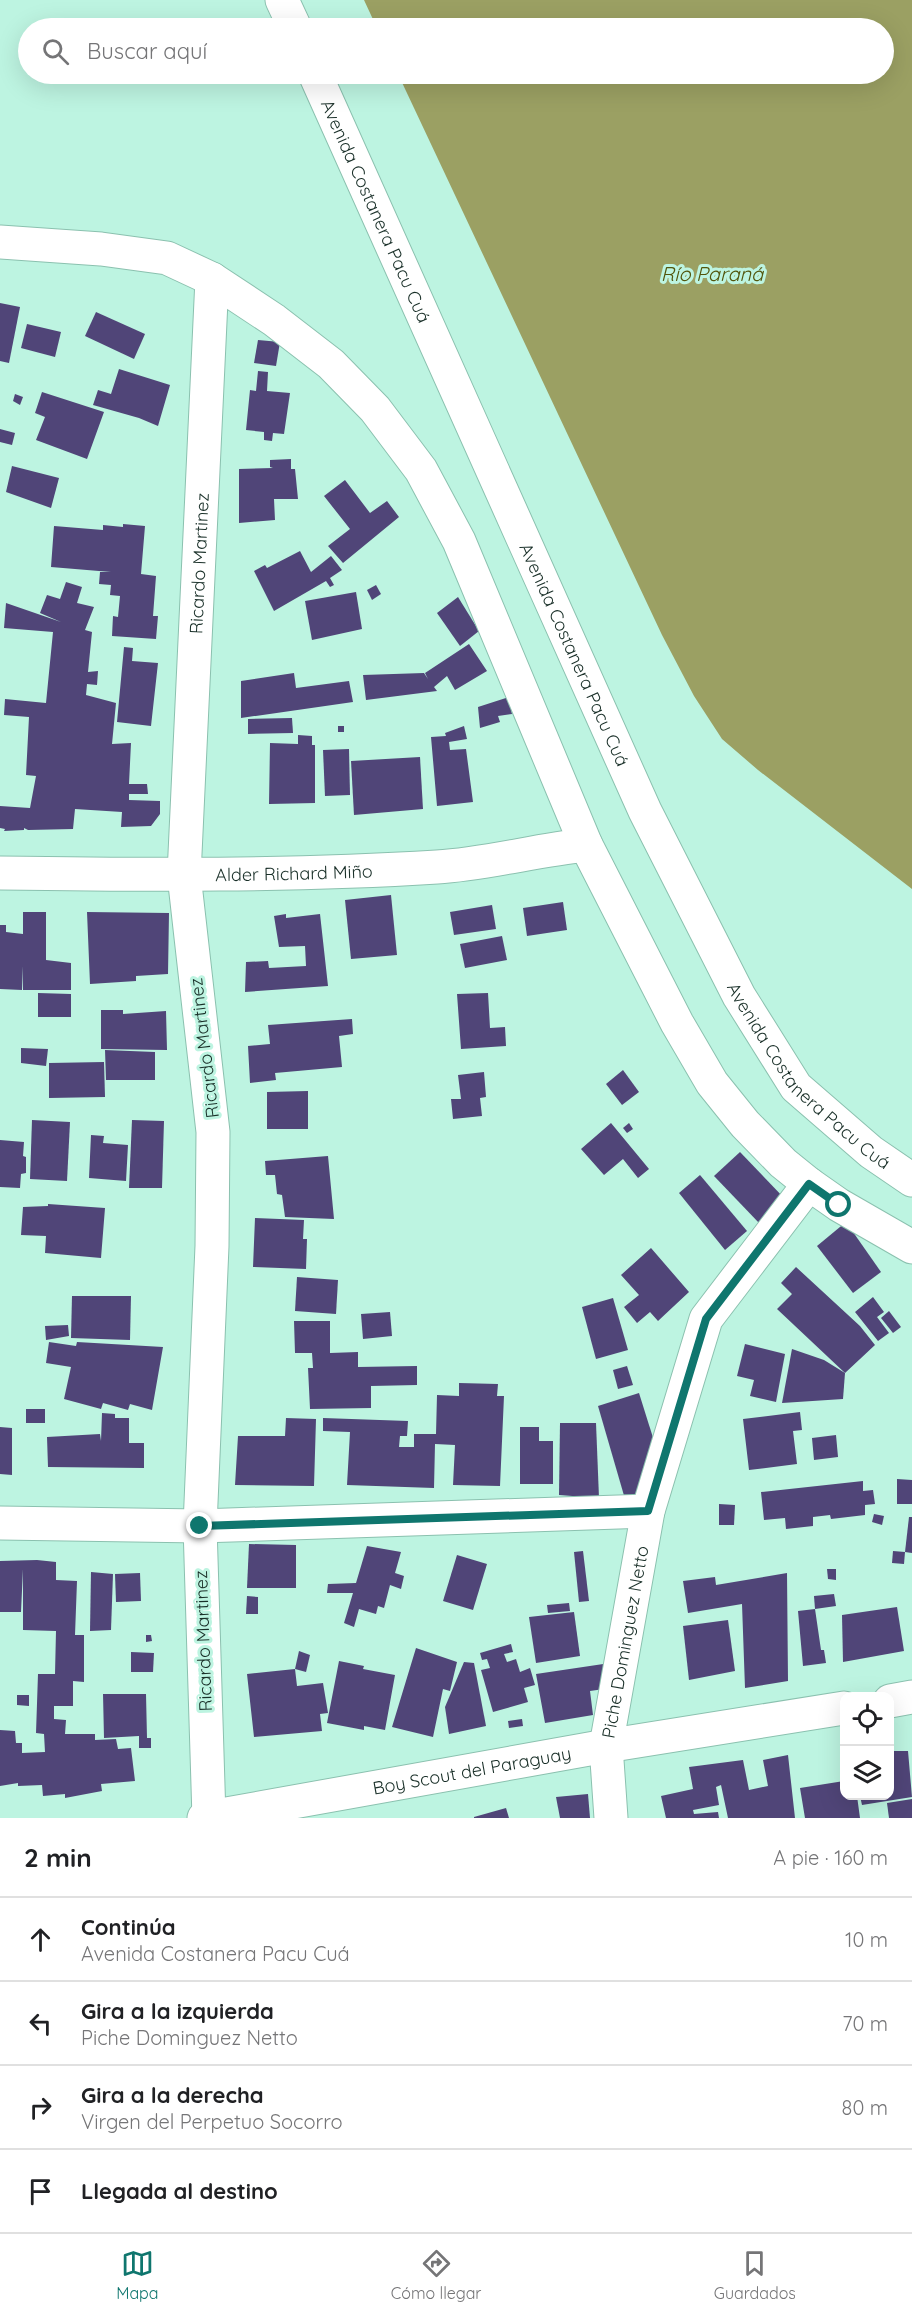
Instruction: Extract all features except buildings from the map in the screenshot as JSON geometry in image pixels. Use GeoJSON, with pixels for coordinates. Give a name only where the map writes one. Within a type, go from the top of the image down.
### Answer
{"type":"FeatureCollection","features":[{"type":"Feature","properties":{"kind":"street"},"geometry":{"type":"LineString","coordinates":[[282,0],[290,18]]}},
{"type":"Feature","properties":{"kind":"street","name":"Avenida Costanera Pacu Cuá"},"geometry":{"type":"LineString","coordinates":[[319,84],[645,811],[739,996],[796,1087],[871,1152],[912,1180]]}},
{"type":"Feature","properties":{"kind":"street"},"geometry":{"type":"LineString","coordinates":[[0,242],[101,249],[167,258],[212,279],[274,320],[331,364],[375,409],[420,470],[459,541],[586,845],[677,1023],[712,1083],[783,1163],[848,1210],[912,1247]]}},
{"type":"Feature","properties":{"kind":"street","name":"Ricardo Martinez"},"geometry":{"type":"LineString","coordinates":[[209,1818],[200,1526],[212,1246],[213,1132],[184,875],[212,279]]}},
{"type":"Feature","properties":{"kind":"street","name":"Alder Richard Miño"},"geometry":{"type":"LineString","coordinates":[[0,873],[184,875],[440,867],[542,849],[586,845]]}},
{"type":"Feature","properties":{"kind":"street","name":"Piche Dominguez Netto"},"geometry":{"type":"LineString","coordinates":[[611,1818],[606,1746],[648,1511],[706,1319],[809,1184]]}},
{"type":"Feature","properties":{"kind":"street"},"geometry":{"type":"LineString","coordinates":[[0,1523],[200,1526],[648,1511]]}},
{"type":"Feature","properties":{"kind":"street"},"geometry":{"type":"LineString","coordinates":[[894,1700],[912,1697]]}},
{"type":"Feature","properties":{"kind":"street","name":"Boy Scout del Paraguay"},"geometry":{"type":"LineString","coordinates":[[204,1818],[606,1746],[840,1709]]}},
{"type":"Feature","properties":{"kind":"water","name":"Río Paraná"},"geometry":{"type":"Polygon","coordinates":[[[364,0],[912,0],[912,889],[758,770],[722,739],[694,696],[662,635],[403,84],[894,84],[894,18],[372,18],[364,0]]]}},
{"type":"Feature","properties":{"kind":"route"},"geometry":{"type":"LineString","coordinates":[[200,1526],[648,1511],[706,1319],[809,1184],[839,1205]]}}]}
